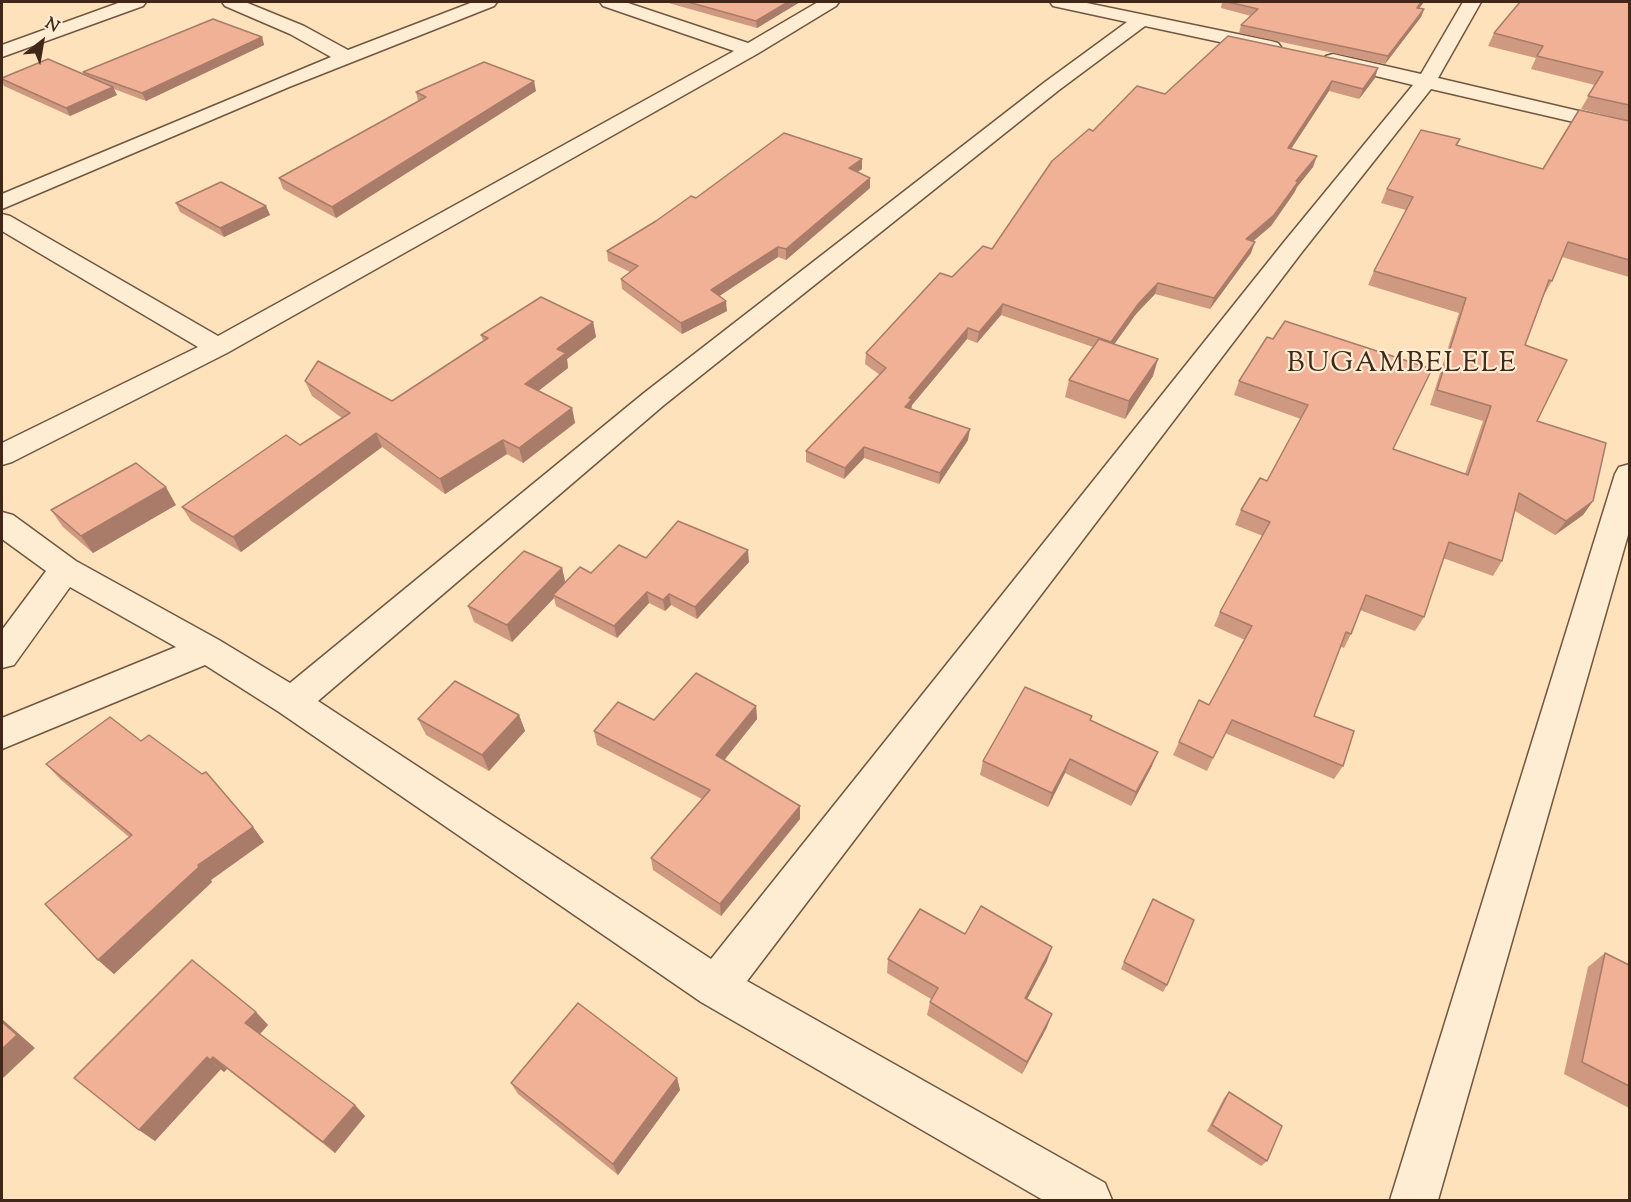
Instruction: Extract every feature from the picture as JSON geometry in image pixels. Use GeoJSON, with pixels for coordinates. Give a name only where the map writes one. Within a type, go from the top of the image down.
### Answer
{"type":"FeatureCollection","features":[{"type":"Feature","properties":{"kind":"street"},"geometry":{"type":"LineString","coordinates":[[2,51],[137,2]]}},
{"type":"Feature","properties":{"kind":"street"},"geometry":{"type":"LineString","coordinates":[[231,2],[297,30],[348,58]]}},
{"type":"Feature","properties":{"kind":"street"},"geometry":{"type":"LineString","coordinates":[[2,202],[282,83],[488,2]]}},
{"type":"Feature","properties":{"kind":"street"},"geometry":{"type":"LineString","coordinates":[[609,2],[750,50]]}},
{"type":"Feature","properties":{"kind":"street"},"geometry":{"type":"LineString","coordinates":[[2,455],[218,346],[750,50],[830,2]]}},
{"type":"Feature","properties":{"kind":"street"},"geometry":{"type":"LineString","coordinates":[[1059,2],[1291,51]]}},
{"type":"Feature","properties":{"kind":"street"},"geometry":{"type":"LineString","coordinates":[[716,987],[1285,256],[1427,81],[1472,2]]}},
{"type":"Feature","properties":{"kind":"street"},"geometry":{"type":"LineString","coordinates":[[292,702],[654,399],[1052,86],[1143,19]]}},
{"type":"Feature","properties":{"kind":"street"},"geometry":{"type":"LineString","coordinates":[[1314,56],[1629,129]]}},
{"type":"Feature","properties":{"kind":"street"},"geometry":{"type":"LineString","coordinates":[[2,221],[98,279],[218,346]]}},
{"type":"Feature","properties":{"kind":"street"},"geometry":{"type":"LineString","coordinates":[[1414,1200],[1629,474]]}},
{"type":"Feature","properties":{"kind":"street"},"geometry":{"type":"LineString","coordinates":[[2,523],[65,569],[207,649],[292,702],[716,987],[1088,1200]]}},
{"type":"Feature","properties":{"kind":"street"},"geometry":{"type":"LineString","coordinates":[[2,655],[65,569]]}},
{"type":"Feature","properties":{"kind":"street"},"geometry":{"type":"LineString","coordinates":[[2,734],[207,649]]}},
{"type":"Feature","properties":{"kind":"building"},"geometry":{"type":"Polygon","coordinates":[[[688,2],[788,2],[756,21],[688,2]]]}},
{"type":"Feature","properties":{"kind":"building"},"geometry":{"type":"Polygon","coordinates":[[[1228,2],[1421,2],[1417,8],[1424,9],[1388,56],[1241,25],[1258,9],[1228,2]]]}},
{"type":"Feature","properties":{"kind":"building"},"geometry":{"type":"Polygon","coordinates":[[[1520,2],[1629,2],[1629,105],[1588,96],[1603,72],[1537,56],[1543,46],[1494,33],[1520,2]]]}},
{"type":"Feature","properties":{"kind":"building"},"geometry":{"type":"Polygon","coordinates":[[[213,19],[262,37],[142,93],[83,72],[213,19]]]}},
{"type":"Feature","properties":{"kind":"building"},"geometry":{"type":"Polygon","coordinates":[[[1228,36],[1378,68],[1363,89],[1332,81],[1288,148],[1317,156],[1296,181],[1298,182],[1274,215],[1246,239],[1255,242],[1214,298],[1158,283],[1139,303],[1111,342],[1003,304],[979,332],[968,328],[909,398],[912,399],[905,407],[970,429],[940,473],[864,447],[845,468],[806,451],[886,368],[866,353],[940,273],[952,277],[983,246],[992,249],[1052,161],[1089,129],[1093,131],[1137,86],[1165,94],[1228,36]]]}},
{"type":"Feature","properties":{"kind":"building"},"geometry":{"type":"Polygon","coordinates":[[[48,59],[113,87],[66,108],[2,79],[48,59]]]}},
{"type":"Feature","properties":{"kind":"building"},"geometry":{"type":"Polygon","coordinates":[[[484,62],[534,81],[332,207],[279,178],[426,97],[416,92],[484,62]]]}},
{"type":"Feature","properties":{"kind":"building"},"geometry":{"type":"Polygon","coordinates":[[[1579,110],[1629,121],[1629,260],[1568,242],[1552,281],[1549,280],[1525,345],[1567,360],[1537,421],[1606,443],[1593,501],[1566,521],[1519,493],[1502,561],[1449,542],[1424,617],[1366,595],[1351,634],[1346,632],[1314,716],[1354,731],[1343,766],[1232,720],[1213,758],[1179,742],[1199,700],[1209,705],[1252,626],[1220,612],[1270,522],[1241,510],[1260,478],[1267,481],[1308,405],[1239,381],[1267,337],[1273,339],[1285,321],[1432,369],[1393,449],[1468,475],[1491,406],[1437,390],[1466,298],[1374,271],[1413,197],[1387,189],[1421,130],[1460,139],[1456,145],[1543,169],[1579,110]]]}},
{"type":"Feature","properties":{"kind":"building"},"geometry":{"type":"Polygon","coordinates":[[[784,133],[862,159],[849,168],[870,178],[786,249],[778,247],[711,290],[726,301],[681,323],[621,279],[638,266],[607,251],[691,196],[696,198],[784,133]]]}},
{"type":"Feature","properties":{"kind":"building"},"geometry":{"type":"Polygon","coordinates":[[[221,182],[266,206],[220,228],[176,203],[221,182]]]}},
{"type":"Feature","properties":{"kind":"building"},"geometry":{"type":"Polygon","coordinates":[[[541,297],[593,322],[557,349],[566,353],[525,384],[572,408],[519,448],[503,440],[440,479],[376,433],[233,537],[182,507],[286,435],[300,445],[350,413],[305,381],[318,361],[392,401],[488,338],[481,335],[541,297]]]}},
{"type":"Feature","properties":{"kind":"building"},"geometry":{"type":"Polygon","coordinates":[[[1099,339],[1158,359],[1129,401],[1069,380],[1099,339]]]}},
{"type":"Feature","properties":{"kind":"building"},"geometry":{"type":"Polygon","coordinates":[[[136,463],[166,487],[81,536],[51,510],[136,463]]]}},
{"type":"Feature","properties":{"kind":"building"},"geometry":{"type":"Polygon","coordinates":[[[678,521],[748,550],[695,607],[669,594],[663,600],[647,592],[614,626],[553,595],[580,567],[591,573],[619,545],[646,558],[678,521]]]}},
{"type":"Feature","properties":{"kind":"building"},"geometry":{"type":"Polygon","coordinates":[[[524,551],[562,568],[507,625],[468,606],[524,551]]]}},
{"type":"Feature","properties":{"kind":"building"},"geometry":{"type":"Polygon","coordinates":[[[696,673],[756,706],[716,755],[800,806],[720,904],[651,858],[710,790],[594,731],[618,702],[654,720],[696,673]]]}},
{"type":"Feature","properties":{"kind":"building"},"geometry":{"type":"Polygon","coordinates":[[[455,681],[519,715],[482,755],[418,719],[455,681]]]}},
{"type":"Feature","properties":{"kind":"building"},"geometry":{"type":"Polygon","coordinates":[[[1025,687],[1092,716],[1090,720],[1158,752],[1136,792],[1070,759],[1052,793],[983,761],[1025,687]]]}},
{"type":"Feature","properties":{"kind":"building"},"geometry":{"type":"Polygon","coordinates":[[[110,717],[141,741],[149,735],[202,774],[206,772],[253,827],[198,865],[199,867],[98,960],[45,904],[132,835],[46,764],[110,717]]]}},
{"type":"Feature","properties":{"kind":"building"},"geometry":{"type":"Polygon","coordinates":[[[1153,899],[1194,920],[1167,985],[1124,962],[1153,899]]]}},
{"type":"Feature","properties":{"kind":"building"},"geometry":{"type":"Polygon","coordinates":[[[981,906],[1052,947],[1025,998],[1052,1014],[1027,1062],[930,1002],[938,988],[888,959],[920,909],[965,934],[981,906]]]}},
{"type":"Feature","properties":{"kind":"building"},"geometry":{"type":"Polygon","coordinates":[[[1605,953],[1629,965],[1629,1086],[1582,1062],[1605,953]]]}},
{"type":"Feature","properties":{"kind":"building"},"geometry":{"type":"Polygon","coordinates":[[[192,960],[256,1012],[245,1023],[355,1105],[323,1142],[213,1057],[210,1060],[207,1057],[139,1130],[74,1078],[192,960]]]}},
{"type":"Feature","properties":{"kind":"building"},"geometry":{"type":"Polygon","coordinates":[[[578,1003],[677,1078],[613,1164],[511,1083],[578,1003]]]}},
{"type":"Feature","properties":{"kind":"building"},"geometry":{"type":"Polygon","coordinates":[[[2,1022],[17,1035],[2,1049],[2,1022]]]}},
{"type":"Feature","properties":{"kind":"building"},"geometry":{"type":"Polygon","coordinates":[[[1229,1092],[1282,1126],[1267,1161],[1212,1125],[1229,1092]]]}},
{"type":"Feature","properties":{"kind":"district","name":"BUGAMBELELE"},"geometry":{"type":"Point","coordinates":[1402,366]}}]}
